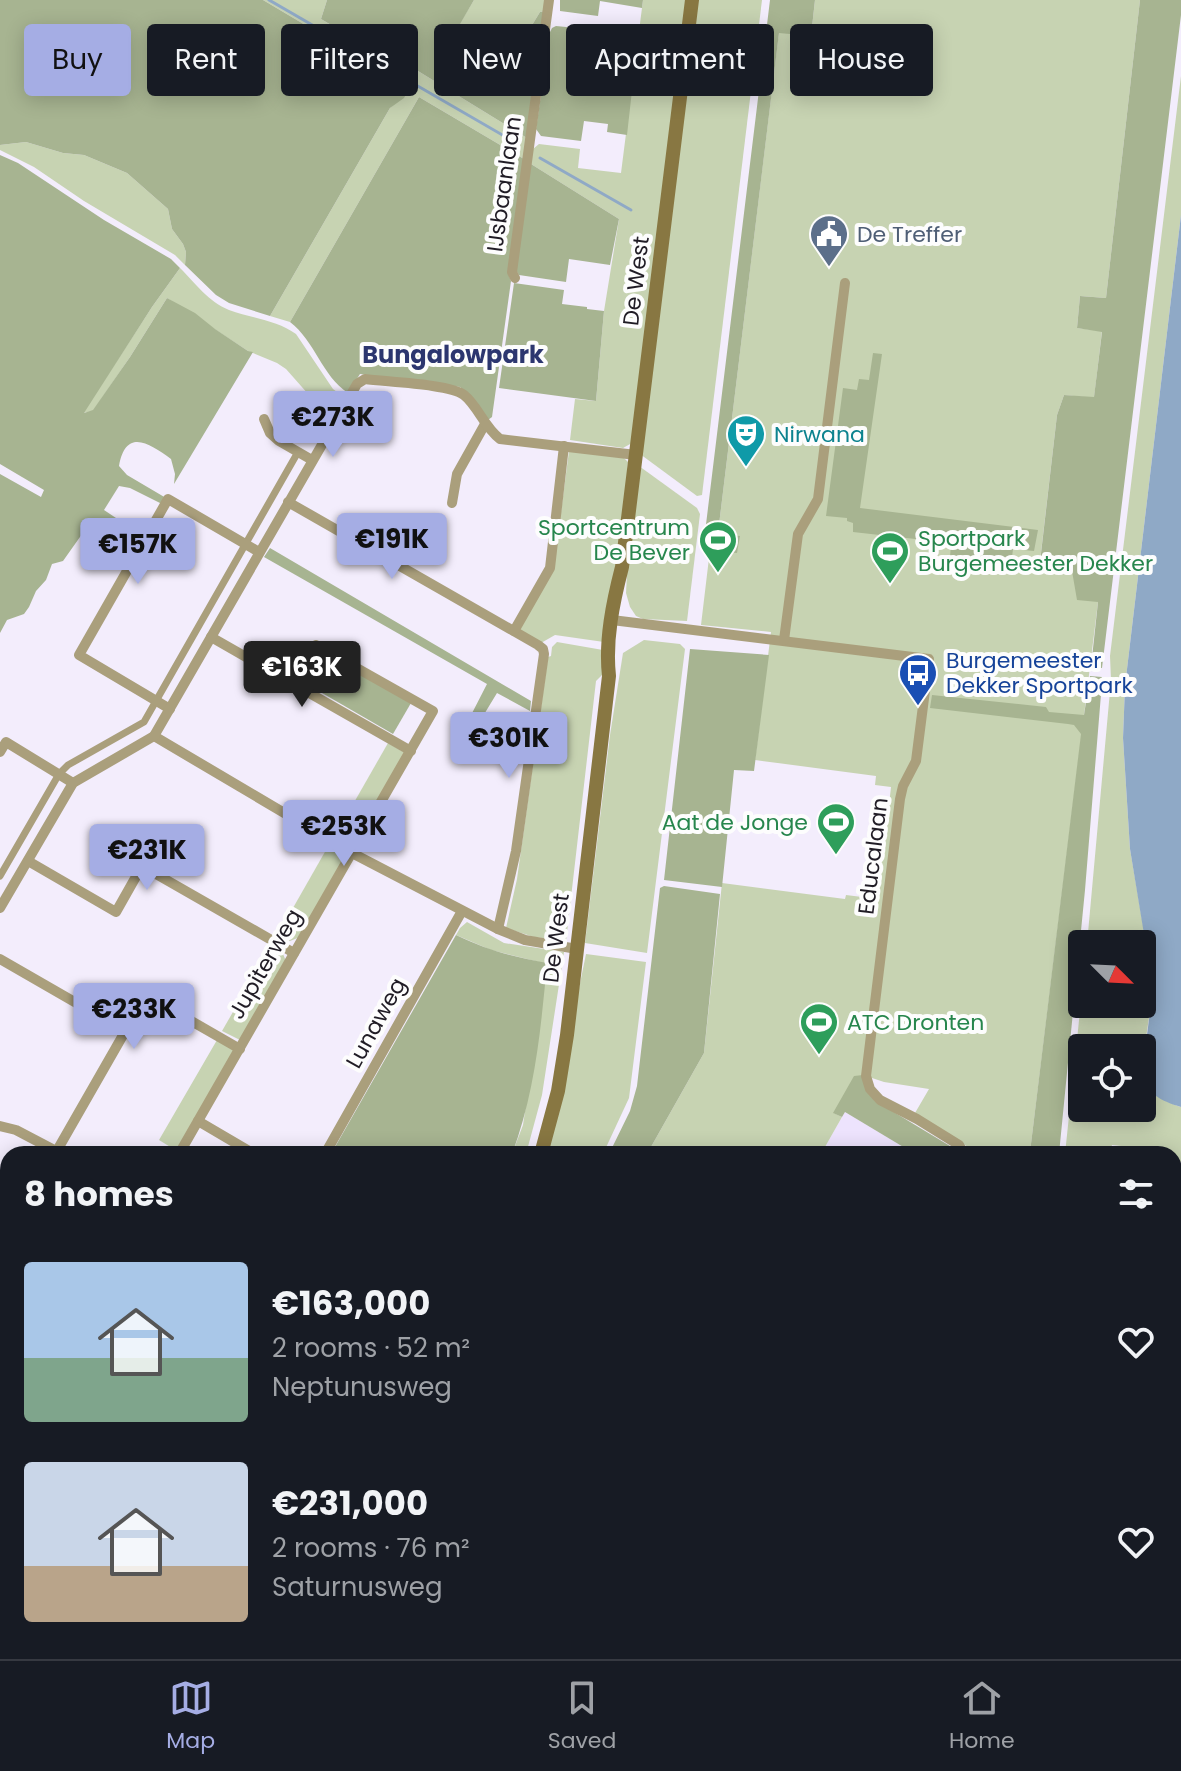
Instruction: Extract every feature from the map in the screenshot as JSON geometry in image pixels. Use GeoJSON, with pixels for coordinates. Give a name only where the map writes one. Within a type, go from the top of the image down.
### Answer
{"type":"FeatureCollection","features":[{"type":"Feature","properties":{"kind":"main road","name":"De West"},"geometry":{"type":"LineString","coordinates":[[543,1146],[563,1064],[609,676],[607,658],[616,620],[615,596],[622,567],[692,0]]}},
{"type":"Feature","properties":{"kind":"street","name":"IJsbaanlaan"},"geometry":{"type":"LineString","coordinates":[[515,278],[512,272],[549,0]]}},
{"type":"Feature","properties":{"kind":"street"},"geometry":{"type":"LineString","coordinates":[[784,640],[798,534],[818,499],[845,283]]}},
{"type":"Feature","properties":{"kind":"street"},"geometry":{"type":"LineString","coordinates":[[0,908],[73,783],[154,736],[357,384],[365,379],[452,389],[465,396],[500,439],[636,455]]}},
{"type":"Feature","properties":{"kind":"street"},"geometry":{"type":"LineString","coordinates":[[264,419],[270,433],[279,441],[312,460]]}},
{"type":"Feature","properties":{"kind":"street"},"geometry":{"type":"LineString","coordinates":[[452,503],[457,474],[485,424]]}},
{"type":"Feature","properties":{"kind":"street"},"geometry":{"type":"LineString","coordinates":[[514,631],[550,568],[564,446]]}},
{"type":"Feature","properties":{"kind":"street"},"geometry":{"type":"LineString","coordinates":[[0,876],[59,774],[68,765],[144,722],[298,452]]}},
{"type":"Feature","properties":{"kind":"street"},"geometry":{"type":"LineString","coordinates":[[170,709],[79,655],[168,499],[259,552]]}},
{"type":"Feature","properties":{"kind":"street"},"geometry":{"type":"LineString","coordinates":[[288,502],[541,647],[544,654],[516,851],[498,929]]}},
{"type":"Feature","properties":{"kind":"street","name":"Educalaan"},"geometry":{"type":"LineString","coordinates":[[616,620],[929,659],[916,761],[900,799],[866,1076],[870,1089],[880,1100],[960,1146]]}},
{"type":"Feature","properties":{"kind":"street"},"geometry":{"type":"LineString","coordinates":[[211,637],[411,751]]}},
{"type":"Feature","properties":{"kind":"street","name":"Jupiterweg"},"geometry":{"type":"LineString","coordinates":[[184,1146],[433,711],[316,645],[294,684]]}},
{"type":"Feature","properties":{"kind":"street"},"geometry":{"type":"LineString","coordinates":[[154,736],[352,853],[462,911],[525,940],[577,949]]}},
{"type":"Feature","properties":{"kind":"street"},"geometry":{"type":"LineString","coordinates":[[0,752],[6,742],[73,783]]}},
{"type":"Feature","properties":{"kind":"street"},"geometry":{"type":"LineString","coordinates":[[28,861],[116,912],[142,866],[294,953]]}},
{"type":"Feature","properties":{"kind":"street","name":"Lunaweg"},"geometry":{"type":"LineString","coordinates":[[330,1146],[462,911]]}},
{"type":"Feature","properties":{"kind":"street"},"geometry":{"type":"LineString","coordinates":[[0,959],[125,1031]]}},
{"type":"Feature","properties":{"kind":"street"},"geometry":{"type":"LineString","coordinates":[[59,1146],[146,995],[240,1049]]}},
{"type":"Feature","properties":{"kind":"street"},"geometry":{"type":"LineString","coordinates":[[198,1121],[240,1146]]}},
{"type":"Feature","properties":{"kind":"street"},"geometry":{"type":"LineString","coordinates":[[0,1126],[16,1130],[43,1146]]}},
{"type":"Feature","properties":{"kind":"shaded area"},"geometry":{"type":"Polygon","coordinates":[[[845,1112],[902,1146],[826,1146],[845,1112]]]}},
{"type":"Feature","properties":{"kind":"green space"},"geometry":{"type":"Polygon","coordinates":[[[0,0],[263,0],[304,24],[281,24],[281,96],[405,96],[390,108],[270,316],[229,303],[216,295],[185,265],[186,252],[172,229],[168,209],[127,173],[84,155],[63,153],[26,142],[0,145],[0,0]]]}},
{"type":"Feature","properties":{"kind":"green space"},"geometry":{"type":"Polygon","coordinates":[[[263,0],[327,0],[321,19],[329,24],[304,24],[263,0]]]}},
{"type":"Feature","properties":{"kind":"green space"},"geometry":{"type":"Polygon","coordinates":[[[327,0],[474,0],[460,24],[434,24],[434,81],[418,71],[418,24],[329,24],[321,19],[327,0]]]}},
{"type":"Feature","properties":{"kind":"green space"},"geometry":{"type":"Polygon","coordinates":[[[474,0],[547,0],[545,11],[540,12],[533,24],[459,24],[474,0]]]}},
{"type":"Feature","properties":{"kind":"green space"},"geometry":{"type":"Polygon","coordinates":[[[560,0],[643,0],[642,8],[600,1],[598,16],[560,11],[560,0]]]}},
{"type":"Feature","properties":{"kind":"green space"},"geometry":{"type":"Polygon","coordinates":[[[643,0],[687,0],[684,24],[640,24],[643,0]]]}},
{"type":"Feature","properties":{"kind":"green space"},"geometry":{"type":"Polygon","coordinates":[[[696,0],[762,0],[759,24],[693,24],[696,0]]]}},
{"type":"Feature","properties":{"kind":"green space"},"geometry":{"type":"Polygon","coordinates":[[[770,0],[815,0],[812,24],[790,24],[790,34],[779,33],[774,74],[774,24],[767,24],[770,0]]]}},
{"type":"Feature","properties":{"kind":"green space","name":"Sportpark Burgemeester Dekker"},"geometry":{"type":"Polygon","coordinates":[[[815,0],[1140,0],[1106,298],[1080,296],[1077,328],[1102,331],[1094,398],[1064,395],[1057,415],[1040,561],[1041,567],[1072,570],[1098,602],[1031,1146],[966,1146],[915,1113],[929,1089],[884,1082],[863,1075],[834,1113],[842,1117],[826,1146],[652,1146],[704,1053],[722,883],[845,899],[846,895],[862,897],[871,822],[887,823],[891,787],[875,785],[876,776],[755,760],[771,632],[701,625],[709,558],[718,533],[771,96],[774,96],[779,32],[790,33],[790,96],[933,96],[933,24],[812,24],[815,0]]]}},
{"type":"Feature","properties":{"kind":"green space"},"geometry":{"type":"Polygon","coordinates":[[[1140,0],[1181,0],[1181,15],[1102,668],[1091,667],[1098,602],[1077,600],[1072,571],[1040,567],[1040,562],[1057,415],[1064,395],[1094,397],[1102,332],[1077,328],[1080,296],[1106,298],[1140,0]]]}},
{"type":"Feature","properties":{"kind":"green space"},"geometry":{"type":"Polygon","coordinates":[[[545,11],[543,24],[533,24],[540,12],[545,11]]]}},
{"type":"Feature","properties":{"kind":"green space"},"geometry":{"type":"Polygon","coordinates":[[[566,27],[566,96],[631,96],[627,135],[607,132],[608,124],[584,121],[581,141],[541,136],[536,129],[541,96],[550,96],[552,28],[566,27]]]}},
{"type":"Feature","properties":{"kind":"green space"},"geometry":{"type":"Polygon","coordinates":[[[418,71],[434,81],[434,96],[459,96],[527,138],[524,159],[419,97],[290,322],[270,316],[390,108],[401,96],[418,96],[418,71]]]}},
{"type":"Feature","properties":{"kind":"green space"},"geometry":{"type":"Polygon","coordinates":[[[1181,76],[1181,215],[1125,686],[1123,738],[1130,849],[1144,930],[1088,930],[1111,680],[1110,656],[1181,76]]]}},
{"type":"Feature","properties":{"kind":"green space"},"geometry":{"type":"Polygon","coordinates":[[[459,96],[533,96],[527,138],[459,96]]]}},
{"type":"Feature","properties":{"kind":"green space"},"geometry":{"type":"Polygon","coordinates":[[[631,96],[675,96],[632,443],[623,448],[570,440],[575,399],[596,401],[604,311],[619,219],[531,164],[533,149],[539,144],[580,149],[578,168],[621,173],[631,96]]]}},
{"type":"Feature","properties":{"kind":"green space"},"geometry":{"type":"Polygon","coordinates":[[[684,96],[750,96],[702,495],[697,496],[640,454],[684,96]]]}},
{"type":"Feature","properties":{"kind":"green space"},"geometry":{"type":"Polygon","coordinates":[[[758,96],[771,96],[718,533],[740,536],[737,553],[703,549],[758,96]]]}},
{"type":"Feature","properties":{"kind":"green space"},"geometry":{"type":"Polygon","coordinates":[[[419,97],[524,159],[508,273],[511,281],[492,417],[488,420],[460,387],[360,374],[348,393],[331,377],[306,339],[290,322],[419,97]]]}},
{"type":"Feature","properties":{"kind":"green space"},"geometry":{"type":"Polygon","coordinates":[[[26,142],[63,153],[84,155],[127,173],[168,209],[172,229],[186,252],[185,265],[175,255],[34,167],[0,150],[0,145],[26,142]]]}},
{"type":"Feature","properties":{"kind":"green space"},"geometry":{"type":"Polygon","coordinates":[[[0,155],[18,163],[104,220],[171,259],[180,268],[84,413],[93,410],[167,298],[253,352],[174,484],[171,459],[155,448],[140,442],[133,443],[122,454],[119,466],[127,475],[166,498],[162,504],[130,488],[119,486],[104,510],[143,536],[140,543],[96,519],[92,520],[63,561],[52,564],[46,580],[36,591],[24,614],[7,620],[0,633],[0,474],[41,497],[44,490],[0,464],[0,155]]]}},
{"type":"Feature","properties":{"kind":"green space"},"geometry":{"type":"Polygon","coordinates":[[[531,164],[619,219],[610,265],[569,259],[566,282],[519,275],[516,270],[531,164]]]}},
{"type":"Feature","properties":{"kind":"green space"},"geometry":{"type":"Polygon","coordinates":[[[180,268],[222,307],[272,322],[296,334],[333,389],[345,398],[332,421],[286,369],[248,351],[167,298],[93,411],[83,413],[180,268]]]}},
{"type":"Feature","properties":{"kind":"green space"},"geometry":{"type":"Polygon","coordinates":[[[514,283],[564,290],[562,304],[604,311],[596,401],[499,388],[514,283]]]}},
{"type":"Feature","properties":{"kind":"green space"},"geometry":{"type":"Polygon","coordinates":[[[873,353],[882,354],[860,508],[1038,530],[1034,551],[1013,549],[1011,565],[950,558],[951,543],[853,532],[853,523],[847,518],[826,516],[843,388],[857,390],[859,379],[869,380],[873,353]]]}},
{"type":"Feature","properties":{"kind":"green space"},"geometry":{"type":"Polygon","coordinates":[[[569,451],[624,458],[628,462],[624,512],[604,642],[555,635],[541,643],[520,630],[556,550],[569,451]]]}},
{"type":"Feature","properties":{"kind":"green space"},"geometry":{"type":"Polygon","coordinates":[[[639,466],[697,508],[700,514],[687,621],[643,619],[636,616],[630,607],[626,593],[628,555],[639,466]]]}},
{"type":"Feature","properties":{"kind":"green space"},"geometry":{"type":"Polygon","coordinates":[[[270,548],[531,701],[530,711],[497,693],[477,726],[468,721],[487,684],[264,557],[270,548]]]}},
{"type":"Feature","properties":{"kind":"green space"},"geometry":{"type":"Polygon","coordinates":[[[644,640],[680,644],[685,649],[647,953],[585,943],[623,653],[644,640]]]}},
{"type":"Feature","properties":{"kind":"green space"},"geometry":{"type":"Polygon","coordinates":[[[557,642],[603,650],[602,675],[596,681],[566,941],[534,937],[506,928],[517,879],[548,657],[557,642]]]}},
{"type":"Feature","properties":{"kind":"green space"},"geometry":{"type":"Polygon","coordinates":[[[690,649],[769,655],[754,771],[734,770],[722,887],[664,880],[690,649]]]}},
{"type":"Feature","properties":{"kind":"green space"},"geometry":{"type":"Polygon","coordinates":[[[321,651],[411,703],[393,734],[303,682],[321,651]]]}},
{"type":"Feature","properties":{"kind":"green space"},"geometry":{"type":"Polygon","coordinates":[[[1090,676],[1102,677],[1081,930],[1068,930],[1068,1018],[1072,1018],[1071,1034],[1068,1034],[1060,1146],[1031,1146],[1081,734],[1074,725],[930,708],[932,695],[1046,707],[1049,712],[1084,715],[1090,676]]]}},
{"type":"Feature","properties":{"kind":"green space"},"geometry":{"type":"Polygon","coordinates":[[[388,743],[407,754],[355,844],[336,834],[388,743]]]}},
{"type":"Feature","properties":{"kind":"green space"},"geometry":{"type":"Polygon","coordinates":[[[330,843],[349,854],[300,937],[290,941],[277,936],[330,843]]]}},
{"type":"Feature","properties":{"kind":"green space"},"geometry":{"type":"Polygon","coordinates":[[[660,888],[720,894],[704,1053],[652,1146],[613,1146],[630,1111],[637,1086],[660,888]]]}},
{"type":"Feature","properties":{"kind":"green space"},"geometry":{"type":"Polygon","coordinates":[[[467,922],[504,943],[564,952],[542,1095],[528,1146],[515,1146],[523,1125],[547,964],[491,950],[456,935],[467,922]]]}},
{"type":"Feature","properties":{"kind":"green space"},"geometry":{"type":"Polygon","coordinates":[[[456,935],[500,952],[547,963],[532,1084],[515,1146],[336,1146],[456,935]]]}},
{"type":"Feature","properties":{"kind":"green space"},"geometry":{"type":"Polygon","coordinates":[[[271,946],[283,954],[286,961],[240,1040],[222,1031],[271,946]]]}},
{"type":"Feature","properties":{"kind":"green space"},"geometry":{"type":"Polygon","coordinates":[[[586,954],[646,962],[629,1098],[607,1146],[547,1146],[586,954]]]}},
{"type":"Feature","properties":{"kind":"green space"},"geometry":{"type":"Polygon","coordinates":[[[1079,1018],[1149,1018],[1147,1034],[1078,1034],[1079,1018]]]}},
{"type":"Feature","properties":{"kind":"green space"},"geometry":{"type":"Polygon","coordinates":[[[217,1040],[234,1050],[179,1146],[169,1146],[159,1140],[217,1040]]]}},
{"type":"Feature","properties":{"kind":"green space"},"geometry":{"type":"Polygon","coordinates":[[[863,1075],[892,1111],[950,1146],[902,1146],[845,1112],[842,1117],[833,1113],[854,1076],[863,1075]]]}},
{"type":"Feature","properties":{"kind":"green space"},"geometry":{"type":"Polygon","coordinates":[[[1156,1094],[1181,1107],[1181,1146],[1066,1146],[1068,1122],[1156,1122],[1156,1094]]]}},
{"type":"Feature","properties":{"kind":"water"},"geometry":{"type":"Polygon","coordinates":[[[1181,215],[1181,1107],[1156,1096],[1156,1034],[1147,1034],[1149,1018],[1156,1018],[1156,930],[1143,930],[1130,849],[1123,738],[1125,686],[1181,215]]]}},
{"type":"Feature","properties":{"kind":"waterway"},"geometry":{"type":"LineString","coordinates":[[269,0],[518,144]]}},
{"type":"Feature","properties":{"kind":"waterway"},"geometry":{"type":"LineString","coordinates":[[540,158],[631,210]]}},
{"type":"Feature","properties":{"kind":"place","name":"De Treffer"},"geometry":{"type":"Point","coordinates":[829,268]}},
{"type":"Feature","properties":{"kind":"place","name":"Nirwana"},"geometry":{"type":"Point","coordinates":[746,468]}},
{"type":"Feature","properties":{"kind":"place","name":"Sportcentrum De Bever"},"geometry":{"type":"Point","coordinates":[718,574]}},
{"type":"Feature","properties":{"kind":"place","name":"Sportpark Burgemeester Dekker"},"geometry":{"type":"Point","coordinates":[890,585]}},
{"type":"Feature","properties":{"kind":"place","name":"Burgemeester Dekker Sportpark"},"geometry":{"type":"Point","coordinates":[918,707]}},
{"type":"Feature","properties":{"kind":"place","name":"Aat de Jonge"},"geometry":{"type":"Point","coordinates":[836,856]}},
{"type":"Feature","properties":{"kind":"place","name":"ATC Dronten"},"geometry":{"type":"Point","coordinates":[819,1056]}},
{"type":"Feature","properties":{"kind":"district","name":"Bungalowpark"},"geometry":{"type":"Point","coordinates":[453,354]}}]}
